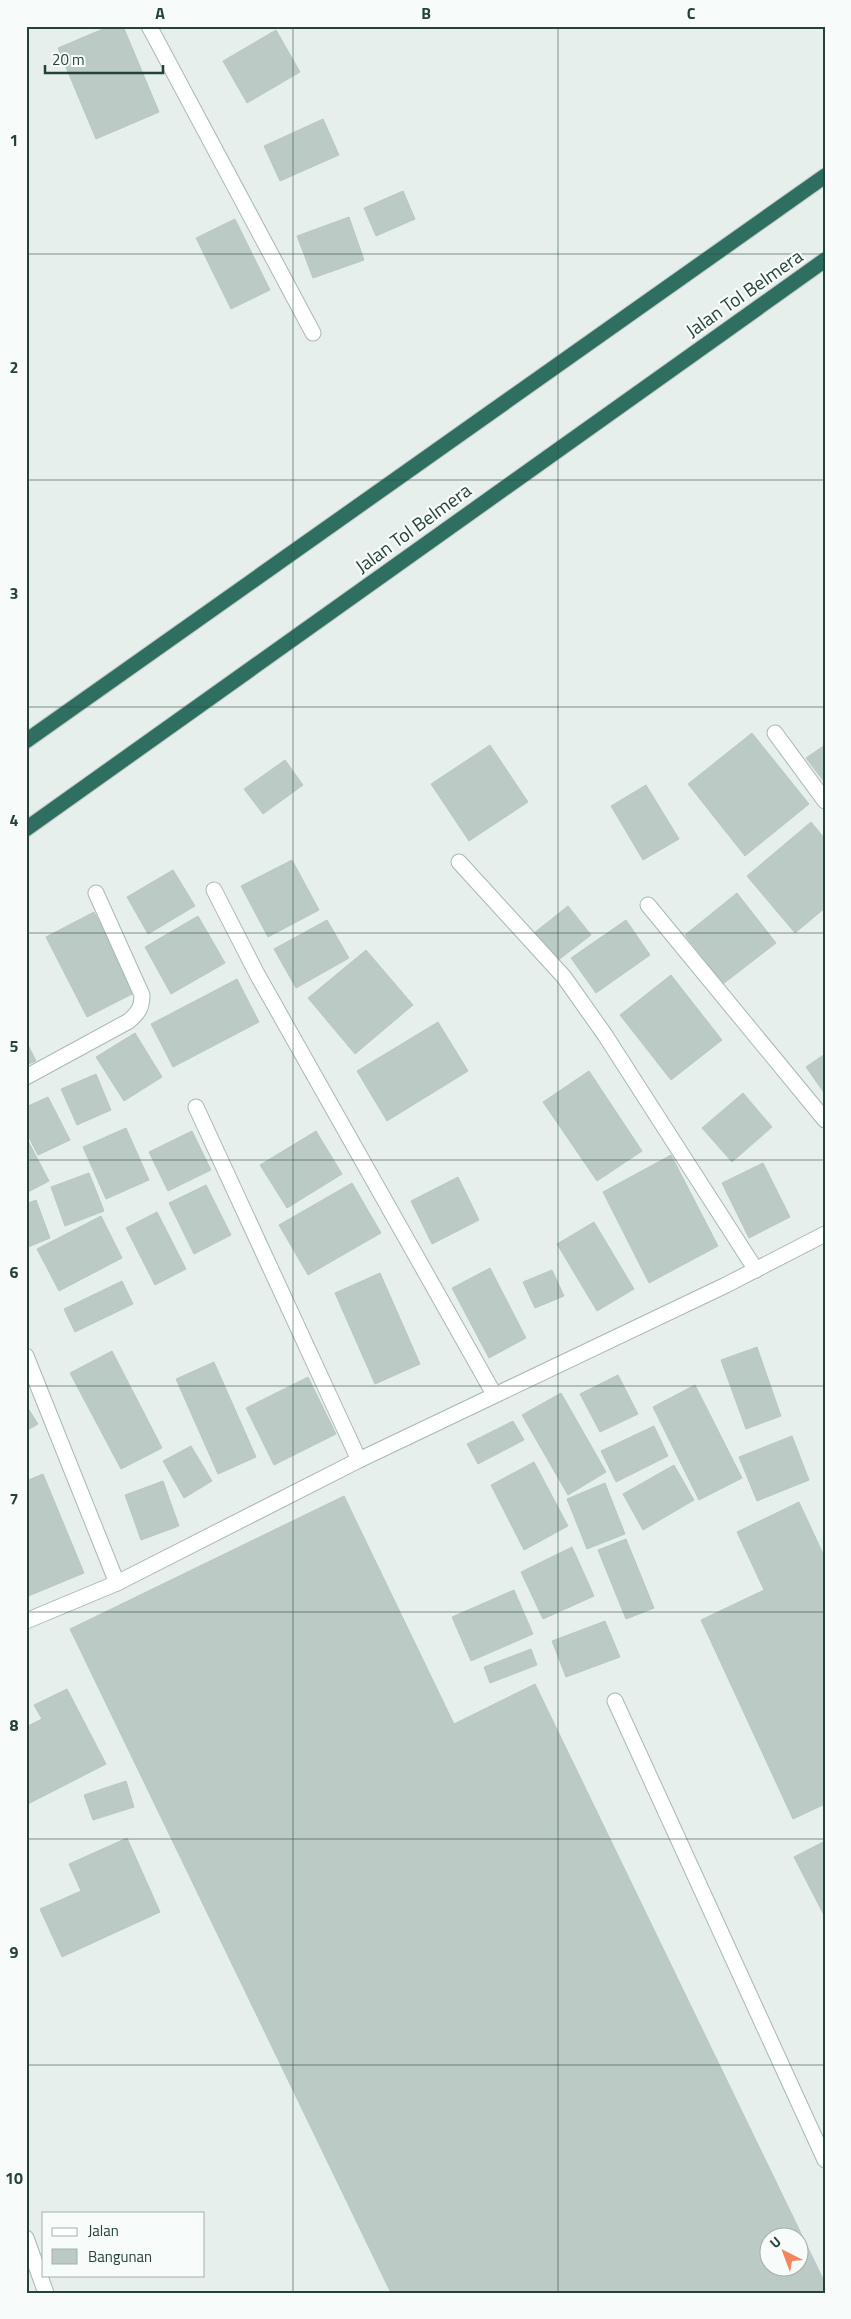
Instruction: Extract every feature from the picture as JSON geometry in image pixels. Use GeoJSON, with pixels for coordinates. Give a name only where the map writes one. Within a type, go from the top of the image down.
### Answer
{"type":"FeatureCollection","features":[{"type":"Feature","properties":{"kind":"highway"},"geometry":{"type":"LineString","coordinates":[[26,741],[825,176]]}},
{"type":"Feature","properties":{"kind":"highway","name":"Jalan Tol Belmera"},"geometry":{"type":"LineString","coordinates":[[26,830],[825,260]]}},
{"type":"Feature","properties":{"kind":"street"},"geometry":{"type":"LineString","coordinates":[[149,26],[313,333]]}},
{"type":"Feature","properties":{"kind":"street"},"geometry":{"type":"LineString","coordinates":[[774,733],[825,801]]}},
{"type":"Feature","properties":{"kind":"street"},"geometry":{"type":"LineString","coordinates":[[459,862],[564,977],[605,1034],[756,1270]]}},
{"type":"Feature","properties":{"kind":"street"},"geometry":{"type":"LineString","coordinates":[[214,890],[257,974],[494,1394]]}},
{"type":"Feature","properties":{"kind":"street"},"geometry":{"type":"LineString","coordinates":[[26,1077],[129,1021],[138,1014],[142,1004],[142,995],[96,893]]}},
{"type":"Feature","properties":{"kind":"street"},"geometry":{"type":"LineString","coordinates":[[648,905],[825,1120]]}},
{"type":"Feature","properties":{"kind":"street"},"geometry":{"type":"LineString","coordinates":[[196,1107],[358,1460]]}},
{"type":"Feature","properties":{"kind":"street"},"geometry":{"type":"LineString","coordinates":[[26,1621],[117,1583],[358,1460],[756,1270],[825,1234]]}},
{"type":"Feature","properties":{"kind":"street"},"geometry":{"type":"LineString","coordinates":[[26,1356],[117,1583]]}},
{"type":"Feature","properties":{"kind":"street"},"geometry":{"type":"LineString","coordinates":[[615,1701],[825,2160]]}},
{"type":"Feature","properties":{"kind":"street"},"geometry":{"type":"LineString","coordinates":[[26,2238],[46,2293]]}},
{"type":"Feature","properties":{"kind":"building"},"geometry":{"type":"Polygon","coordinates":[[[110,26],[123,26],[159,112],[96,139],[58,48],[110,26]]]}},
{"type":"Feature","properties":{"kind":"building"},"geometry":{"type":"Polygon","coordinates":[[[276,30],[300,72],[247,103],[223,61],[276,30]]]}},
{"type":"Feature","properties":{"kind":"building"},"geometry":{"type":"Polygon","coordinates":[[[323,119],[339,155],[280,181],[264,146],[323,119]]]}},
{"type":"Feature","properties":{"kind":"building"},"geometry":{"type":"Polygon","coordinates":[[[403,191],[415,219],[376,236],[364,208],[403,191]]]}},
{"type":"Feature","properties":{"kind":"building"},"geometry":{"type":"Polygon","coordinates":[[[349,217],[364,260],[313,278],[297,236],[349,217]]]}},
{"type":"Feature","properties":{"kind":"building"},"geometry":{"type":"Polygon","coordinates":[[[235,219],[270,290],[231,309],[196,238],[235,219]]]}},
{"type":"Feature","properties":{"kind":"building"},"geometry":{"type":"Polygon","coordinates":[[[752,733],[809,804],[745,856],[688,784],[752,733]]]}},
{"type":"Feature","properties":{"kind":"building"},"geometry":{"type":"Polygon","coordinates":[[[490,745],[528,802],[469,841],[431,784],[490,745]]]}},
{"type":"Feature","properties":{"kind":"building"},"geometry":{"type":"Polygon","coordinates":[[[825,745],[825,783],[806,758],[825,745]]]}},
{"type":"Feature","properties":{"kind":"building"},"geometry":{"type":"Polygon","coordinates":[[[285,760],[303,785],[263,814],[244,789],[285,760]]]}},
{"type":"Feature","properties":{"kind":"building"},"geometry":{"type":"Polygon","coordinates":[[[646,785],[679,839],[643,860],[611,806],[646,785]]]}},
{"type":"Feature","properties":{"kind":"building"},"geometry":{"type":"Polygon","coordinates":[[[811,822],[825,839],[825,908],[795,933],[747,876],[811,822]]]}},
{"type":"Feature","properties":{"kind":"building"},"geometry":{"type":"Polygon","coordinates":[[[292,860],[319,910],[268,937],[241,886],[292,860]]]}},
{"type":"Feature","properties":{"kind":"building"},"geometry":{"type":"Polygon","coordinates":[[[173,870],[195,906],[148,934],[127,897],[173,870]]]}},
{"type":"Feature","properties":{"kind":"building"},"geometry":{"type":"Polygon","coordinates":[[[737,893],[776,943],[723,984],[685,935],[737,893]]]}},
{"type":"Feature","properties":{"kind":"building"},"geometry":{"type":"Polygon","coordinates":[[[568,906],[591,935],[557,961],[534,933],[568,906]]]}},
{"type":"Feature","properties":{"kind":"building"},"geometry":{"type":"Polygon","coordinates":[[[94,912],[136,992],[87,1017],[46,937],[94,912]]]}},
{"type":"Feature","properties":{"kind":"building"},"geometry":{"type":"Polygon","coordinates":[[[198,916],[225,963],[171,994],[145,947],[198,916]]]}},
{"type":"Feature","properties":{"kind":"building"},"geometry":{"type":"Polygon","coordinates":[[[327,920],[349,958],[296,988],[274,949],[327,920]]]}},
{"type":"Feature","properties":{"kind":"building"},"geometry":{"type":"Polygon","coordinates":[[[626,920],[650,955],[596,993],[571,958],[626,920]]]}},
{"type":"Feature","properties":{"kind":"building"},"geometry":{"type":"Polygon","coordinates":[[[366,950],[413,1005],[355,1054],[308,998],[366,950]]]}},
{"type":"Feature","properties":{"kind":"building"},"geometry":{"type":"Polygon","coordinates":[[[671,975],[722,1040],[671,1080],[620,1015],[671,975]]]}},
{"type":"Feature","properties":{"kind":"building"},"geometry":{"type":"Polygon","coordinates":[[[237,979],[259,1022],[173,1067],[151,1024],[237,979]]]}},
{"type":"Feature","properties":{"kind":"building"},"geometry":{"type":"Polygon","coordinates":[[[438,1022],[468,1071],[387,1121],[357,1071],[438,1022]]]}},
{"type":"Feature","properties":{"kind":"building"},"geometry":{"type":"Polygon","coordinates":[[[135,1033],[162,1077],[124,1101],[96,1057],[135,1033]]]}},
{"type":"Feature","properties":{"kind":"building"},"geometry":{"type":"Polygon","coordinates":[[[26,1041],[36,1061],[26,1065],[26,1041]]]}},
{"type":"Feature","properties":{"kind":"building"},"geometry":{"type":"Polygon","coordinates":[[[825,1054],[825,1094],[806,1067],[825,1054]]]}},
{"type":"Feature","properties":{"kind":"building"},"geometry":{"type":"Polygon","coordinates":[[[589,1071],[642,1151],[597,1181],[543,1102],[589,1071]]]}},
{"type":"Feature","properties":{"kind":"building"},"geometry":{"type":"Polygon","coordinates":[[[96,1074],[111,1110],[77,1125],[61,1089],[96,1074]]]}},
{"type":"Feature","properties":{"kind":"building"},"geometry":{"type":"Polygon","coordinates":[[[743,1093],[772,1127],[732,1162],[702,1128],[743,1093]]]}},
{"type":"Feature","properties":{"kind":"building"},"geometry":{"type":"Polygon","coordinates":[[[48,1097],[70,1140],[38,1155],[26,1132],[26,1107],[48,1097]]]}},
{"type":"Feature","properties":{"kind":"building"},"geometry":{"type":"Polygon","coordinates":[[[126,1128],[149,1180],[106,1199],[83,1147],[126,1128]]]}},
{"type":"Feature","properties":{"kind":"building"},"geometry":{"type":"Polygon","coordinates":[[[192,1131],[211,1170],[168,1191],[149,1152],[192,1131]]]}},
{"type":"Feature","properties":{"kind":"building"},"geometry":{"type":"Polygon","coordinates":[[[316,1131],[342,1174],[287,1208],[260,1165],[316,1131]]]}},
{"type":"Feature","properties":{"kind":"building"},"geometry":{"type":"Polygon","coordinates":[[[26,1137],[49,1181],[26,1193],[26,1137]]]}},
{"type":"Feature","properties":{"kind":"building"},"geometry":{"type":"Polygon","coordinates":[[[671,1155],[718,1246],[649,1283],[603,1192],[671,1155]]]}},
{"type":"Feature","properties":{"kind":"building"},"geometry":{"type":"Polygon","coordinates":[[[763,1163],[790,1217],[749,1238],[722,1183],[763,1163]]]}},
{"type":"Feature","properties":{"kind":"building"},"geometry":{"type":"Polygon","coordinates":[[[89,1173],[104,1211],[65,1226],[51,1187],[89,1173]]]}},
{"type":"Feature","properties":{"kind":"building"},"geometry":{"type":"Polygon","coordinates":[[[458,1177],[479,1220],[432,1244],[411,1201],[458,1177]]]}},
{"type":"Feature","properties":{"kind":"building"},"geometry":{"type":"Polygon","coordinates":[[[352,1183],[381,1233],[308,1275],[279,1225],[352,1183]]]}},
{"type":"Feature","properties":{"kind":"building"},"geometry":{"type":"Polygon","coordinates":[[[206,1185],[231,1235],[194,1254],[169,1203],[206,1185]]]}},
{"type":"Feature","properties":{"kind":"building"},"geometry":{"type":"Polygon","coordinates":[[[36,1200],[50,1238],[26,1248],[26,1204],[36,1200]]]}},
{"type":"Feature","properties":{"kind":"building"},"geometry":{"type":"Polygon","coordinates":[[[157,1212],[186,1269],[155,1285],[126,1228],[157,1212]]]}},
{"type":"Feature","properties":{"kind":"building"},"geometry":{"type":"Polygon","coordinates":[[[101,1216],[122,1258],[59,1291],[37,1249],[101,1216]]]}},
{"type":"Feature","properties":{"kind":"building"},"geometry":{"type":"Polygon","coordinates":[[[594,1222],[634,1289],[597,1311],[557,1244],[594,1222]]]}},
{"type":"Feature","properties":{"kind":"building"},"geometry":{"type":"Polygon","coordinates":[[[490,1268],[526,1338],[489,1358],[452,1288],[490,1268]]]}},
{"type":"Feature","properties":{"kind":"building"},"geometry":{"type":"Polygon","coordinates":[[[552,1270],[564,1296],[535,1308],[523,1282],[552,1270]]]}},
{"type":"Feature","properties":{"kind":"building"},"geometry":{"type":"Polygon","coordinates":[[[380,1273],[420,1364],[375,1384],[335,1293],[380,1273]]]}},
{"type":"Feature","properties":{"kind":"building"},"geometry":{"type":"Polygon","coordinates":[[[122,1281],[133,1304],[75,1332],[64,1309],[122,1281]]]}},
{"type":"Feature","properties":{"kind":"building"},"geometry":{"type":"Polygon","coordinates":[[[757,1347],[781,1416],[746,1429],[721,1360],[757,1347]]]}},
{"type":"Feature","properties":{"kind":"building"},"geometry":{"type":"Polygon","coordinates":[[[112,1351],[162,1448],[121,1469],[70,1373],[112,1351]]]}},
{"type":"Feature","properties":{"kind":"building"},"geometry":{"type":"Polygon","coordinates":[[[214,1362],[256,1457],[218,1474],[176,1379],[214,1362]]]}},
{"type":"Feature","properties":{"kind":"building"},"geometry":{"type":"Polygon","coordinates":[[[618,1375],[638,1414],[600,1432],[580,1394],[618,1375]]]}},
{"type":"Feature","properties":{"kind":"building"},"geometry":{"type":"Polygon","coordinates":[[[308,1377],[336,1434],[274,1465],[246,1408],[308,1377]]]}},
{"type":"Feature","properties":{"kind":"building"},"geometry":{"type":"Polygon","coordinates":[[[695,1385],[742,1478],[699,1500],[653,1407],[695,1385]]]}},
{"type":"Feature","properties":{"kind":"building"},"geometry":{"type":"Polygon","coordinates":[[[561,1393],[606,1472],[568,1495],[522,1415],[561,1393]]]}},
{"type":"Feature","properties":{"kind":"building"},"geometry":{"type":"Polygon","coordinates":[[[26,1405],[38,1424],[26,1431],[26,1405]]]}},
{"type":"Feature","properties":{"kind":"building"},"geometry":{"type":"Polygon","coordinates":[[[513,1421],[524,1440],[478,1464],[467,1444],[513,1421]]]}},
{"type":"Feature","properties":{"kind":"building"},"geometry":{"type":"Polygon","coordinates":[[[654,1426],[668,1456],[616,1482],[601,1451],[654,1426]]]}},
{"type":"Feature","properties":{"kind":"building"},"geometry":{"type":"Polygon","coordinates":[[[792,1436],[809,1480],[757,1501],[739,1457],[792,1436]]]}},
{"type":"Feature","properties":{"kind":"building"},"geometry":{"type":"Polygon","coordinates":[[[191,1446],[212,1481],[184,1498],[163,1461],[191,1446]]]}},
{"type":"Feature","properties":{"kind":"building"},"geometry":{"type":"Polygon","coordinates":[[[534,1462],[568,1526],[524,1550],[491,1485],[534,1462]]]}},
{"type":"Feature","properties":{"kind":"building"},"geometry":{"type":"Polygon","coordinates":[[[674,1465],[694,1500],[643,1530],[623,1494],[674,1465]]]}},
{"type":"Feature","properties":{"kind":"building"},"geometry":{"type":"Polygon","coordinates":[[[43,1474],[84,1573],[26,1597],[26,1481],[43,1474]]]}},
{"type":"Feature","properties":{"kind":"building"},"geometry":{"type":"Polygon","coordinates":[[[163,1481],[179,1526],[141,1540],[125,1495],[163,1481]]]}},
{"type":"Feature","properties":{"kind":"building"},"geometry":{"type":"Polygon","coordinates":[[[605,1483],[625,1534],[587,1549],[567,1499],[605,1483]]]}},
{"type":"Feature","properties":{"kind":"building"},"geometry":{"type":"Polygon","coordinates":[[[344,1496],[454,1724],[535,1684],[797,2226],[758,2226],[758,2276],[808,2276],[808,2248],[825,2283],[825,2293],[391,2293],[70,1629],[344,1496]]]}},
{"type":"Feature","properties":{"kind":"building"},"geometry":{"type":"Polygon","coordinates":[[[799,1502],[825,1558],[825,1804],[793,1819],[701,1620],[764,1590],[737,1532],[799,1502]]]}},
{"type":"Feature","properties":{"kind":"building"},"geometry":{"type":"Polygon","coordinates":[[[626,1539],[654,1608],[626,1619],[598,1550],[626,1539]]]}},
{"type":"Feature","properties":{"kind":"building"},"geometry":{"type":"Polygon","coordinates":[[[572,1547],[594,1596],[543,1619],[521,1572],[572,1547]]]}},
{"type":"Feature","properties":{"kind":"building"},"geometry":{"type":"Polygon","coordinates":[[[514,1590],[533,1634],[471,1661],[452,1617],[514,1590]]]}},
{"type":"Feature","properties":{"kind":"building"},"geometry":{"type":"Polygon","coordinates":[[[605,1621],[620,1657],[566,1677],[552,1641],[605,1621]]]}},
{"type":"Feature","properties":{"kind":"building"},"geometry":{"type":"Polygon","coordinates":[[[531,1649],[537,1665],[490,1683],[484,1667],[531,1649]]]}},
{"type":"Feature","properties":{"kind":"building"},"geometry":{"type":"Polygon","coordinates":[[[67,1689],[106,1764],[26,1805],[26,1727],[42,1719],[34,1705],[67,1689]]]}},
{"type":"Feature","properties":{"kind":"building"},"geometry":{"type":"Polygon","coordinates":[[[126,1781],[134,1807],[93,1820],[84,1795],[126,1781]]]}},
{"type":"Feature","properties":{"kind":"building"},"geometry":{"type":"Polygon","coordinates":[[[127,1838],[160,1912],[62,1957],[40,1909],[81,1891],[69,1864],[127,1838]]]}},
{"type":"Feature","properties":{"kind":"building"},"geometry":{"type":"Polygon","coordinates":[[[825,1841],[825,1917],[794,1857],[825,1841]]]}}]}
